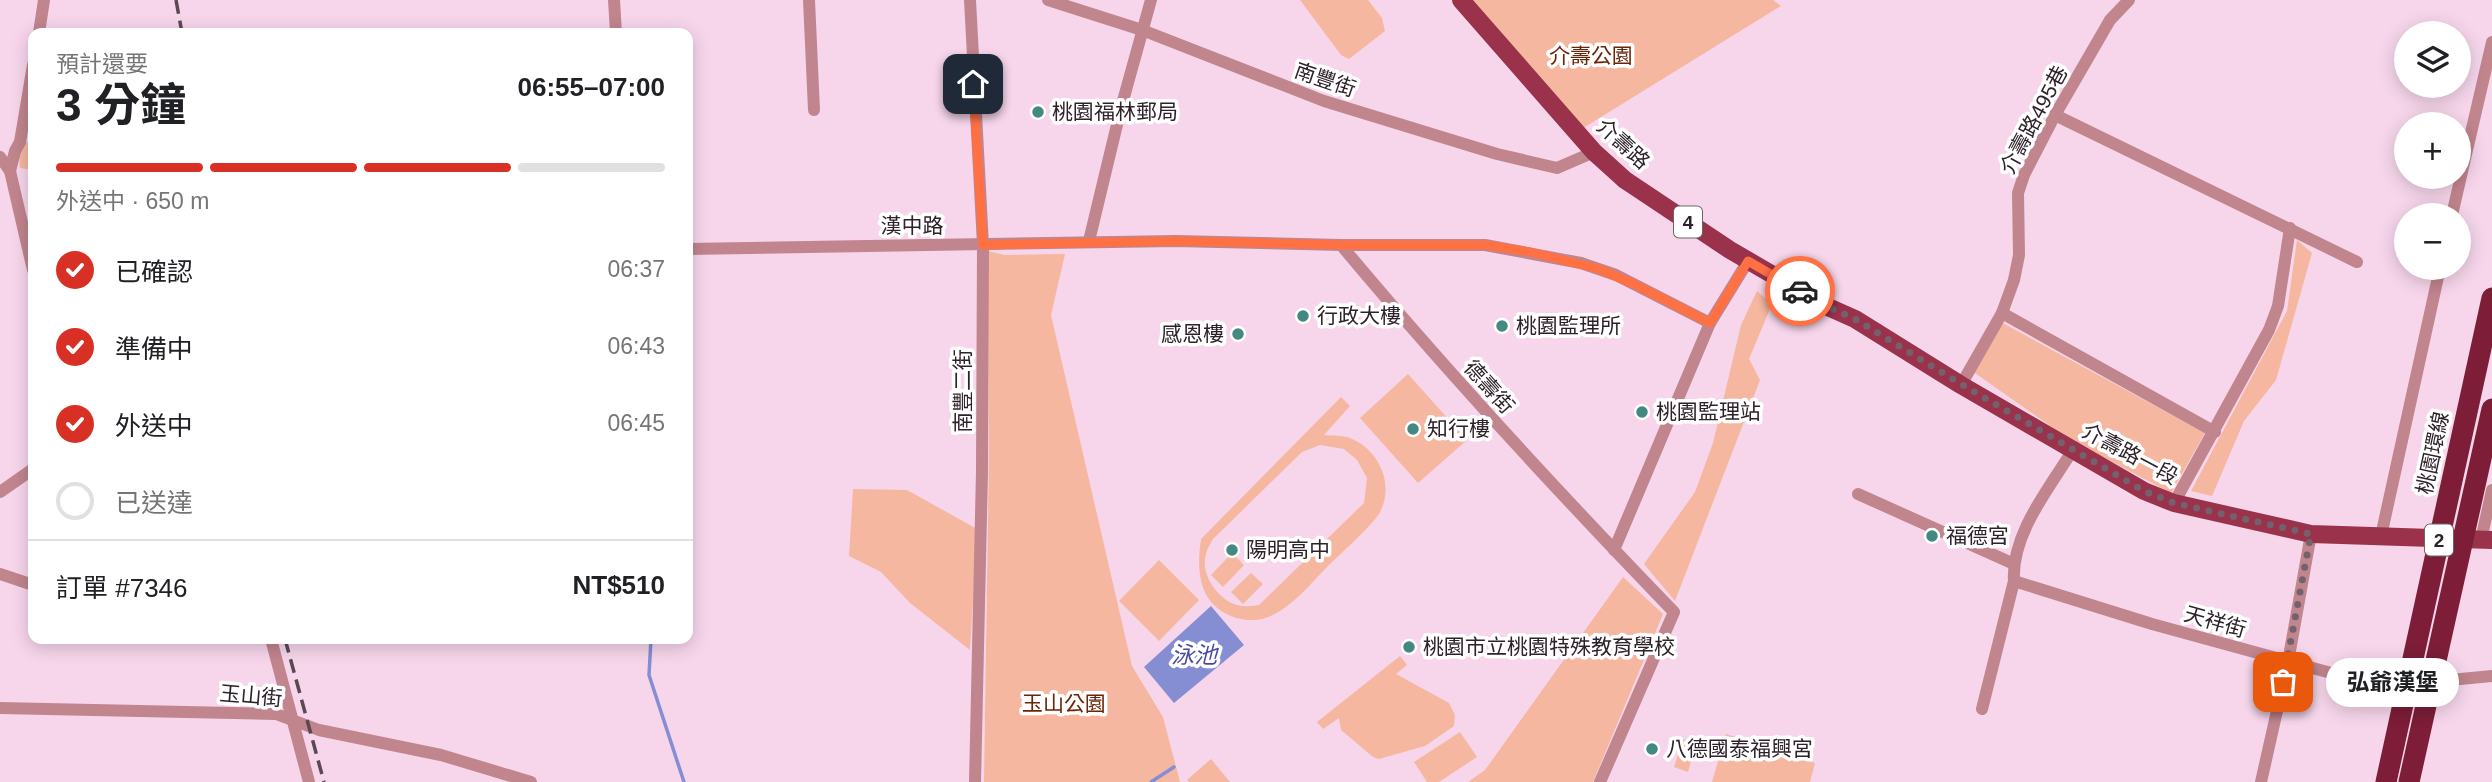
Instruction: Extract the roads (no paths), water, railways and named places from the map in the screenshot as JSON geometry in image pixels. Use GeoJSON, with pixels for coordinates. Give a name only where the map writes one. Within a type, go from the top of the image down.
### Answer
{"type":"FeatureCollection","features":[{"type":"Feature","properties":{"kind":"highway","name":"桃園環線"},"geometry":{"type":"LineString","coordinates":[[2386,782],[2492,298]]}},
{"type":"Feature","properties":{"kind":"highway","name":"2"},"geometry":{"type":"LineString","coordinates":[[2409,782],[2492,409]]}},
{"type":"Feature","properties":{"kind":"main road","name":"介壽路"},"geometry":{"type":"LineString","coordinates":[[1461,0],[1594,152],[1625,180],[1787,284]]}},
{"type":"Feature","properties":{"kind":"main road","name":"介壽路一段"},"geometry":{"type":"LineString","coordinates":[[1787,284],[1855,319],[2073,451],[2144,491],[2174,503],[2311,534],[2487,540]]}},
{"type":"Feature","properties":{"kind":"street"},"geometry":{"type":"LineString","coordinates":[[40,28],[44,0]]}},
{"type":"Feature","properties":{"kind":"street"},"geometry":{"type":"LineString","coordinates":[[614,0],[616,28]]}},
{"type":"Feature","properties":{"kind":"street"},"geometry":{"type":"LineString","coordinates":[[809,0],[814,110]]}},
{"type":"Feature","properties":{"kind":"street","name":"南豐二街"},"geometry":{"type":"LineString","coordinates":[[970,0],[983,245],[982,484],[975,782]]}},
{"type":"Feature","properties":{"kind":"street","name":"南豐街"},"geometry":{"type":"LineString","coordinates":[[1048,0],[1142,30],[1324,101],[1497,154],[1557,168],[1594,152]]}},
{"type":"Feature","properties":{"kind":"street"},"geometry":{"type":"LineString","coordinates":[[1089,242],[1151,0]]}},
{"type":"Feature","properties":{"kind":"street","name":"介壽路495巷"},"geometry":{"type":"LineString","coordinates":[[1961,384],[2002,313],[2014,280],[2019,255],[2018,193],[2024,175],[2110,20],[2129,0]]}},
{"type":"Feature","properties":{"kind":"street"},"geometry":{"type":"LineString","coordinates":[[2455,203],[2492,42]]}},
{"type":"Feature","properties":{"kind":"street"},"geometry":{"type":"LineString","coordinates":[[10,171],[15,150],[20,142],[28,95]]}},
{"type":"Feature","properties":{"kind":"street"},"geometry":{"type":"LineString","coordinates":[[2055,115],[2357,262]]}},
{"type":"Feature","properties":{"kind":"street"},"geometry":{"type":"LineString","coordinates":[[0,157],[10,171],[28,248]]}},
{"type":"Feature","properties":{"kind":"street"},"geometry":{"type":"LineString","coordinates":[[2174,503],[2269,330],[2278,306],[2290,228]]}},
{"type":"Feature","properties":{"kind":"street","name":"漢中路"},"geometry":{"type":"LineString","coordinates":[[693,248],[1089,242],[1485,245],[1581,263],[1616,275],[1710,323]]}},
{"type":"Feature","properties":{"kind":"street","name":"德壽街"},"geometry":{"type":"LineString","coordinates":[[1341,245],[1469,394],[1674,612],[1600,782]]}},
{"type":"Feature","properties":{"kind":"street"},"geometry":{"type":"LineString","coordinates":[[1614,550],[1710,323],[1748,261]]}},
{"type":"Feature","properties":{"kind":"street"},"geometry":{"type":"LineString","coordinates":[[2381,536],[2437,280]]}},
{"type":"Feature","properties":{"kind":"street"},"geometry":{"type":"LineString","coordinates":[[2002,313],[2215,432]]}},
{"type":"Feature","properties":{"kind":"street"},"geometry":{"type":"LineString","coordinates":[[1982,709],[2014,581],[2014,564],[2024,531],[2073,451]]}},
{"type":"Feature","properties":{"kind":"street"},"geometry":{"type":"LineString","coordinates":[[0,492],[28,472]]}},
{"type":"Feature","properties":{"kind":"street"},"geometry":{"type":"LineString","coordinates":[[2487,540],[2492,490]]}},
{"type":"Feature","properties":{"kind":"street"},"geometry":{"type":"LineString","coordinates":[[1858,494],[2014,564]]}},
{"type":"Feature","properties":{"kind":"street"},"geometry":{"type":"LineString","coordinates":[[2261,782],[2288,662],[2311,534]]}},
{"type":"Feature","properties":{"kind":"street"},"geometry":{"type":"LineString","coordinates":[[0,574],[28,583]]}},
{"type":"Feature","properties":{"kind":"street","name":"天祥街"},"geometry":{"type":"LineString","coordinates":[[2014,581],[2288,662],[2388,687],[2492,676]]}},
{"type":"Feature","properties":{"kind":"street"},"geometry":{"type":"LineString","coordinates":[[272,644],[309,782]]}},
{"type":"Feature","properties":{"kind":"street","name":"玉山街"},"geometry":{"type":"LineString","coordinates":[[0,708],[276,713],[319,730],[442,755],[531,782]]}},
{"type":"Feature","properties":{"kind":"water","name":"泳池"},"geometry":{"type":"Polygon","coordinates":[[[1211,606],[1244,645],[1174,703],[1144,667],[1211,606]]]}},
{"type":"Feature","properties":{"kind":"waterway"},"geometry":{"type":"LineString","coordinates":[[651,644],[649,675],[684,782]]}},
{"type":"Feature","properties":{"kind":"waterway"},"geometry":{"type":"LineString","coordinates":[[1151,782],[1174,767]]}},
{"type":"Feature","properties":{"kind":"railway"},"geometry":{"type":"LineString","coordinates":[[176,0],[181,28]]}},
{"type":"Feature","properties":{"kind":"railway"},"geometry":{"type":"LineString","coordinates":[[286,644],[324,782]]}},
{"type":"Feature","properties":{"kind":"place","name":"桃園福林郵局"},"geometry":{"type":"Point","coordinates":[1038,112]}},
{"type":"Feature","properties":{"kind":"place","name":"行政大樓"},"geometry":{"type":"Point","coordinates":[1303,316]}},
{"type":"Feature","properties":{"kind":"place","name":"桃園監理所"},"geometry":{"type":"Point","coordinates":[1502,326]}},
{"type":"Feature","properties":{"kind":"place","name":"感恩樓"},"geometry":{"type":"Point","coordinates":[1238,334]}},
{"type":"Feature","properties":{"kind":"place","name":"桃園監理站"},"geometry":{"type":"Point","coordinates":[1642,412]}},
{"type":"Feature","properties":{"kind":"place","name":"知行樓"},"geometry":{"type":"Point","coordinates":[1413,429]}},
{"type":"Feature","properties":{"kind":"place","name":"福德宮"},"geometry":{"type":"Point","coordinates":[1932,536]}},
{"type":"Feature","properties":{"kind":"place","name":"陽明高中"},"geometry":{"type":"Point","coordinates":[1232,550]}},
{"type":"Feature","properties":{"kind":"place","name":"桃園市立桃園特殊教育學校"},"geometry":{"type":"Point","coordinates":[1409,647]}},
{"type":"Feature","properties":{"kind":"place","name":"弘爺漢堡"},"geometry":{"type":"Point","coordinates":[2283,682]}},
{"type":"Feature","properties":{"kind":"place","name":"八德國泰福興宮"},"geometry":{"type":"Point","coordinates":[1652,749]}},
{"type":"Feature","properties":{"kind":"park label","name":"介壽公園"},"geometry":{"type":"Point","coordinates":[1591,56]}},
{"type":"Feature","properties":{"kind":"park label","name":"玉山公園"},"geometry":{"type":"Point","coordinates":[1064,704]}}]}
